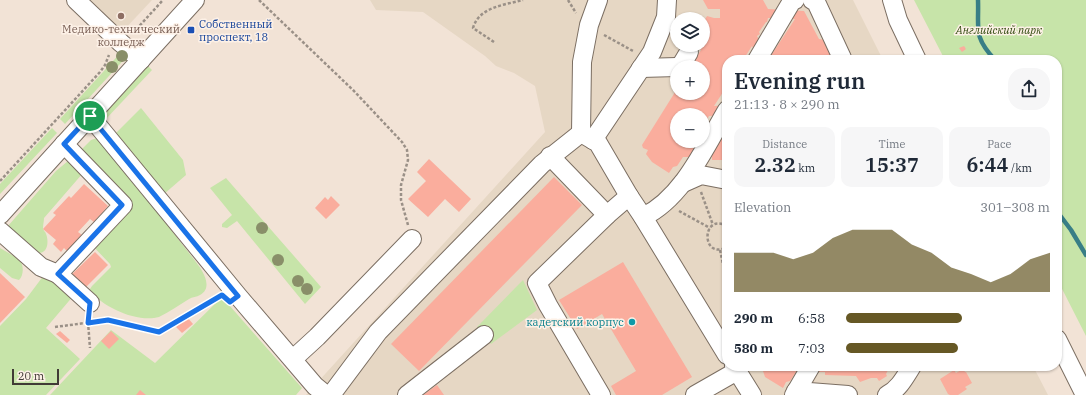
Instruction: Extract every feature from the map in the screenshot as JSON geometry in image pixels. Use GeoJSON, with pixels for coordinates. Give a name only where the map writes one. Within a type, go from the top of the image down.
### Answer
{"type":"FeatureCollection","features":[{"type":"Feature","properties":{"kind":"street"},"geometry":{"type":"LineString","coordinates":[[76,0],[120,43],[141,60]]}},
{"type":"Feature","properties":{"kind":"street"},"geometry":{"type":"LineString","coordinates":[[0,215],[195,0]]}},
{"type":"Feature","properties":{"kind":"street"},"geometry":{"type":"LineString","coordinates":[[587,137],[582,62],[589,26],[598,0]]}},
{"type":"Feature","properties":{"kind":"street"},"geometry":{"type":"LineString","coordinates":[[90,116],[238,296],[315,386],[332,394],[378,332],[550,156],[587,137],[652,52],[666,17],[667,0]]}},
{"type":"Feature","properties":{"kind":"street"},"geometry":{"type":"LineString","coordinates":[[760,55],[792,0]]}},
{"type":"Feature","properties":{"kind":"street"},"geometry":{"type":"LineString","coordinates":[[812,0],[816,2],[841,55]]}},
{"type":"Feature","properties":{"kind":"street"},"geometry":{"type":"LineString","coordinates":[[892,0],[898,20],[915,55]]}},
{"type":"Feature","properties":{"kind":"street"},"geometry":{"type":"LineString","coordinates":[[641,68],[670,67]]}},
{"type":"Feature","properties":{"kind":"street"},"geometry":{"type":"LineString","coordinates":[[689,180],[722,119]]}},
{"type":"Feature","properties":{"kind":"street"},"geometry":{"type":"LineString","coordinates":[[587,137],[598,143],[722,346]]}},
{"type":"Feature","properties":{"kind":"street"},"geometry":{"type":"LineString","coordinates":[[58,274],[122,205],[64,144]]}},
{"type":"Feature","properties":{"kind":"street"},"geometry":{"type":"LineString","coordinates":[[550,156],[607,215]]}},
{"type":"Feature","properties":{"kind":"street"},"geometry":{"type":"LineString","coordinates":[[643,217],[653,213],[689,180],[701,175],[722,179]]}},
{"type":"Feature","properties":{"kind":"street"},"geometry":{"type":"LineString","coordinates":[[601,395],[536,283],[629,196]]}},
{"type":"Feature","properties":{"kind":"street"},"geometry":{"type":"LineString","coordinates":[[0,231],[41,266],[58,274],[90,303]]}},
{"type":"Feature","properties":{"kind":"street"},"geometry":{"type":"LineString","coordinates":[[293,359],[317,337],[412,239]]}},
{"type":"Feature","properties":{"kind":"street"},"geometry":{"type":"LineString","coordinates":[[407,395],[484,335]]}},
{"type":"Feature","properties":{"kind":"street"},"geometry":{"type":"LineString","coordinates":[[1062,349],[1085,395]]}},
{"type":"Feature","properties":{"kind":"street"},"geometry":{"type":"LineString","coordinates":[[695,395],[731,371]]}},
{"type":"Feature","properties":{"kind":"street"},"geometry":{"type":"LineString","coordinates":[[737,371],[752,395]]}},
{"type":"Feature","properties":{"kind":"street"},"geometry":{"type":"LineString","coordinates":[[808,371],[795,393],[848,395]]}},
{"type":"Feature","properties":{"kind":"street"},"geometry":{"type":"LineString","coordinates":[[887,395],[901,384],[909,371]]}},
{"type":"Feature","properties":{"kind":"path"},"geometry":{"type":"LineString","coordinates":[[0,181],[100,72],[105,65],[109,54],[132,34],[163,0]]}},
{"type":"Feature","properties":{"kind":"path"},"geometry":{"type":"LineString","coordinates":[[259,0],[354,91],[402,142],[407,150],[408,160],[401,185],[401,200],[412,239]]}},
{"type":"Feature","properties":{"kind":"path"},"geometry":{"type":"LineString","coordinates":[[494,42],[474,28],[475,21],[484,11],[523,0]]}},
{"type":"Feature","properties":{"kind":"path"},"geometry":{"type":"LineString","coordinates":[[689,180],[713,225]]}},
{"type":"Feature","properties":{"kind":"path"},"geometry":{"type":"LineString","coordinates":[[664,202],[710,228]]}},
{"type":"Feature","properties":{"kind":"path"},"geometry":{"type":"LineString","coordinates":[[722,224],[713,225],[707,236],[709,244],[720,250],[722,259]]}},
{"type":"Feature","properties":{"kind":"path"},"geometry":{"type":"LineString","coordinates":[[55,327],[108,320],[159,332],[222,295],[230,302],[238,296]]}},
{"type":"Feature","properties":{"kind":"path"},"geometry":{"type":"LineString","coordinates":[[90,303],[88,323],[90,348]]}},
{"type":"Feature","properties":{"kind":"shaded area","name":"Медико-технический колледж"},"geometry":{"type":"Polygon","coordinates":[[[87,0],[152,0],[122,32],[87,0]]]}},
{"type":"Feature","properties":{"kind":"shaded area"},"geometry":{"type":"Polygon","coordinates":[[[370,0],[853,0],[880,55],[722,55],[722,371],[1036,371],[1048,395],[306,395],[545,132],[535,86],[514,73],[496,66],[485,56],[423,12],[376,10],[370,0]]]}},
{"type":"Feature","properties":{"kind":"green space","name":"Английский парк"},"geometry":{"type":"Polygon","coordinates":[[[914,0],[1086,0],[1086,336],[1062,289],[1062,55],[942,55],[914,0]]]}},
{"type":"Feature","properties":{"kind":"green space"},"geometry":{"type":"Polygon","coordinates":[[[124,49],[130,53],[65,124],[60,119],[124,49]]]}},
{"type":"Feature","properties":{"kind":"green space"},"geometry":{"type":"Polygon","coordinates":[[[148,66],[152,70],[105,120],[101,116],[148,66]]]}},
{"type":"Feature","properties":{"kind":"green space"},"geometry":{"type":"Polygon","coordinates":[[[141,108],[183,160],[186,175],[164,194],[115,134],[141,108]]]}},
{"type":"Feature","properties":{"kind":"green space"},"geometry":{"type":"Polygon","coordinates":[[[52,128],[57,133],[0,194],[0,184],[52,128]]]}},
{"type":"Feature","properties":{"kind":"green space"},"geometry":{"type":"Polygon","coordinates":[[[97,138],[116,159],[196,262],[206,278],[206,288],[204,292],[159,317],[141,318],[122,313],[104,303],[90,291],[92,286],[111,267],[110,264],[92,245],[117,205],[81,150],[91,140],[97,138]]]}},
{"type":"Feature","properties":{"kind":"green space"},"geometry":{"type":"Polygon","coordinates":[[[68,161],[72,161],[83,173],[44,218],[43,228],[47,237],[47,246],[44,251],[39,253],[8,226],[56,171],[68,161]]]}},
{"type":"Feature","properties":{"kind":"green space"},"geometry":{"type":"Polygon","coordinates":[[[226,178],[321,287],[305,304],[237,221],[227,228],[222,227],[222,224],[232,215],[210,188],[226,178]]]}},
{"type":"Feature","properties":{"kind":"green space"},"geometry":{"type":"Polygon","coordinates":[[[0,248],[21,261],[23,273],[19,280],[12,278],[0,268],[0,248]]]}},
{"type":"Feature","properties":{"kind":"green space"},"geometry":{"type":"Polygon","coordinates":[[[44,275],[74,295],[46,328],[80,359],[46,395],[0,395],[0,326],[26,299],[44,275]]]}},
{"type":"Feature","properties":{"kind":"green space"},"geometry":{"type":"Polygon","coordinates":[[[523,280],[537,310],[491,344],[477,327],[523,280]]]}},
{"type":"Feature","properties":{"kind":"green space"},"geometry":{"type":"Polygon","coordinates":[[[222,297],[302,388],[296,395],[50,395],[111,330],[155,363],[222,297]]]}},
{"type":"Feature","properties":{"kind":"building"},"geometry":{"type":"Polygon","coordinates":[[[703,0],[763,0],[768,9],[804,11],[819,39],[826,40],[826,45],[829,45],[832,55],[771,55],[795,19],[768,18],[767,22],[759,32],[760,34],[757,36],[766,55],[756,55],[752,46],[746,55],[722,55],[722,94],[714,106],[722,105],[722,115],[710,116],[710,108],[670,108],[670,148],[712,148],[722,132],[722,160],[712,160],[712,157],[683,157],[677,166],[673,167],[669,173],[652,162],[646,154],[648,150],[643,148],[642,145],[670,100],[710,100],[710,60],[695,60],[700,52],[710,52],[710,17],[720,18],[720,9],[708,9],[703,0]]]}},
{"type":"Feature","properties":{"kind":"building"},"geometry":{"type":"Polygon","coordinates":[[[964,46],[966,49],[962,52],[959,48],[964,46]]]}},
{"type":"Feature","properties":{"kind":"building"},"geometry":{"type":"Polygon","coordinates":[[[429,159],[471,199],[459,212],[445,199],[428,217],[408,199],[426,181],[417,172],[429,159]]]}},
{"type":"Feature","properties":{"kind":"building"},"geometry":{"type":"Polygon","coordinates":[[[554,177],[582,205],[419,371],[391,344],[554,177]]]}},
{"type":"Feature","properties":{"kind":"building"},"geometry":{"type":"Polygon","coordinates":[[[84,184],[108,206],[94,222],[90,219],[78,232],[82,235],[67,251],[64,248],[61,252],[53,244],[56,240],[43,229],[56,215],[53,213],[69,196],[71,198],[84,184]]]}},
{"type":"Feature","properties":{"kind":"building"},"geometry":{"type":"Polygon","coordinates":[[[331,196],[340,205],[326,219],[315,208],[325,197],[328,200],[331,196]]]}},
{"type":"Feature","properties":{"kind":"building"},"geometry":{"type":"Polygon","coordinates":[[[95,252],[108,265],[82,291],[69,277],[95,252]]]}},
{"type":"Feature","properties":{"kind":"building","name":"кадетский корпус"},"geometry":{"type":"Polygon","coordinates":[[[623,262],[692,377],[662,395],[616,395],[611,386],[636,371],[602,314],[577,329],[559,300],[623,262]]]}},
{"type":"Feature","properties":{"kind":"building"},"geometry":{"type":"Polygon","coordinates":[[[0,273],[25,297],[0,323],[0,273]]]}},
{"type":"Feature","properties":{"kind":"building"},"geometry":{"type":"Polygon","coordinates":[[[187,317],[193,324],[182,333],[176,327],[187,317]]]}},
{"type":"Feature","properties":{"kind":"building"},"geometry":{"type":"Polygon","coordinates":[[[60,331],[70,340],[67,343],[56,334],[60,331]]]}},
{"type":"Feature","properties":{"kind":"building"},"geometry":{"type":"Polygon","coordinates":[[[111,331],[119,339],[109,349],[101,341],[111,331]]]}},
{"type":"Feature","properties":{"kind":"building"},"geometry":{"type":"Polygon","coordinates":[[[763,371],[888,371],[887,376],[879,381],[877,378],[871,378],[860,382],[856,376],[825,375],[825,372],[796,372],[790,381],[786,382],[783,388],[765,377],[763,371]]]}},
{"type":"Feature","properties":{"kind":"building"},"geometry":{"type":"Polygon","coordinates":[[[952,371],[956,373],[960,371],[966,372],[972,383],[965,387],[967,389],[958,395],[950,395],[940,379],[952,371]]]}},
{"type":"Feature","properties":{"kind":"building"},"geometry":{"type":"Polygon","coordinates":[[[437,385],[444,395],[423,395],[437,385]]]}},
{"type":"Feature","properties":{"kind":"building"},"geometry":{"type":"Polygon","coordinates":[[[140,390],[146,395],[136,395],[140,390]]]}},
{"type":"Feature","properties":{"kind":"waterway"},"geometry":{"type":"LineString","coordinates":[[978,0],[978,26],[980,38],[991,55]]}},
{"type":"Feature","properties":{"kind":"waterway"},"geometry":{"type":"LineString","coordinates":[[1062,218],[1086,255]]}},
{"type":"Feature","properties":{"kind":"place","name":"Медико-технический колледж"},"geometry":{"type":"Point","coordinates":[121,16]}},
{"type":"Feature","properties":{"kind":"place","name":"Собственный проспект, 18"},"geometry":{"type":"Point","coordinates":[191,30]}},
{"type":"Feature","properties":{"kind":"place","name":"кадетский корпус"},"geometry":{"type":"Point","coordinates":[632,322]}},
{"type":"Feature","properties":{"kind":"route"},"geometry":{"type":"LineString","coordinates":[[90,116],[238,296],[230,302],[222,295],[159,332],[108,320],[88,323],[90,303],[58,274],[122,205],[64,144],[90,116]]}}]}
